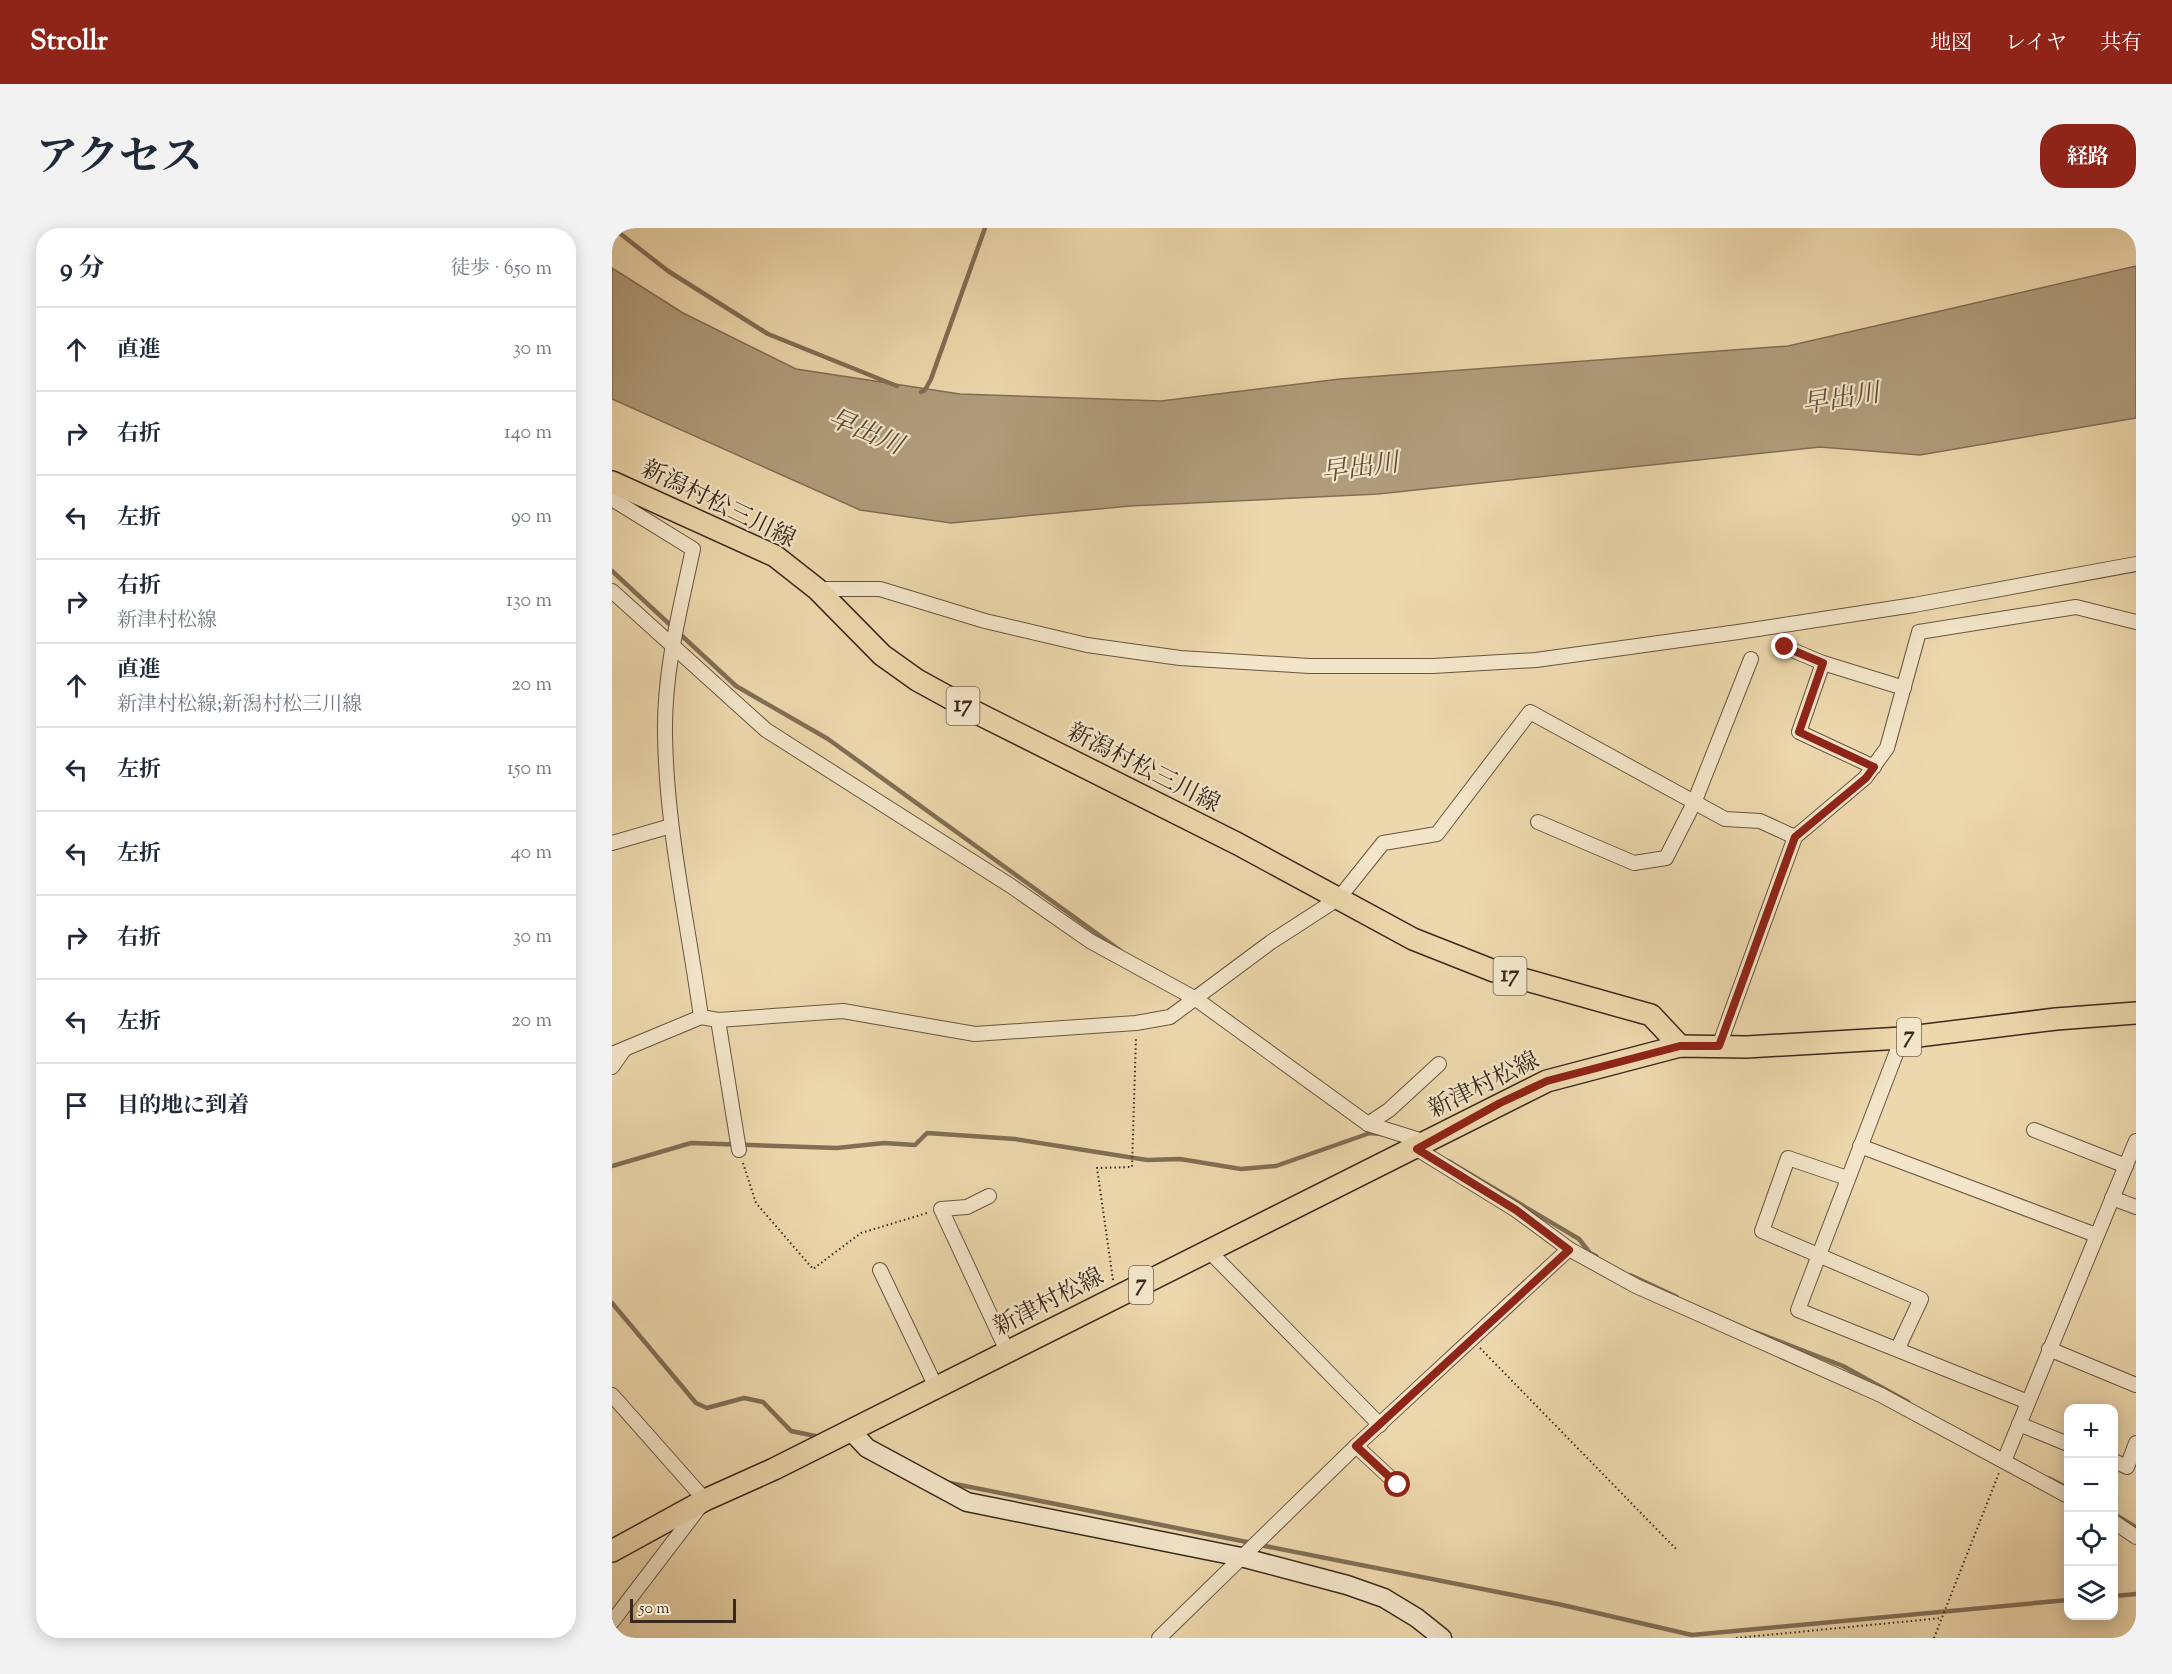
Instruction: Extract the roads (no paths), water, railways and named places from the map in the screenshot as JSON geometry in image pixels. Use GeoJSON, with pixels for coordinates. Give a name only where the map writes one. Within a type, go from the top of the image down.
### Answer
{"type":"FeatureCollection","features":[{"type":"Feature","properties":{"kind":"main road","name":"新潟村松三川線"},"geometry":{"type":"LineString","coordinates":[[612,482],[775,556],[817,589],[882,655],[917,680],[979,714],[1338,898],[1413,939],[1494,971],[1651,1015],[1680,1046]]}},
{"type":"Feature","properties":{"kind":"main road","name":"7"},"geometry":{"type":"LineString","coordinates":[[1680,1046],[1902,1038],[2056,1019],[2136,1013]]}},
{"type":"Feature","properties":{"kind":"main road","name":"新津村松線"},"geometry":{"type":"LineString","coordinates":[[612,1551],[705,1500],[774,1469],[1008,1353],[1547,1081],[1680,1046]]}},
{"type":"Feature","properties":{"kind":"street"},"geometry":{"type":"LineString","coordinates":[[612,499],[693,549],[671,644],[665,732],[671,826],[701,1017]]}},
{"type":"Feature","properties":{"kind":"street"},"geometry":{"type":"LineString","coordinates":[[817,589],[880,589],[1019,629],[1087,645],[1180,658],[1310,666],[1433,666],[1536,660],[1738,632],[1914,605],[2136,564]]}},
{"type":"Feature","properties":{"kind":"street"},"geometry":{"type":"LineString","coordinates":[[612,591],[704,671],[765,729],[1011,886],[1090,941],[1196,999],[1368,1124],[1421,1146],[1516,1210],[1569,1250],[1636,1286],[1881,1395],[2064,1494]]}},
{"type":"Feature","properties":{"kind":"street"},"geometry":{"type":"LineString","coordinates":[[1719,1046],[1795,837],[1866,778],[1887,748],[1919,632],[2076,607],[2136,622]]}},
{"type":"Feature","properties":{"kind":"street"},"geometry":{"type":"LineString","coordinates":[[1785,647],[1823,663],[1904,688]]}},
{"type":"Feature","properties":{"kind":"street"},"geometry":{"type":"LineString","coordinates":[[1538,822],[1634,863],[1666,858],[1694,803],[1751,659]]}},
{"type":"Feature","properties":{"kind":"street"},"geometry":{"type":"LineString","coordinates":[[1823,663],[1799,732],[1874,767]]}},
{"type":"Feature","properties":{"kind":"street"},"geometry":{"type":"LineString","coordinates":[[612,1068],[618,1052],[647,1037],[701,1017],[718,1020],[843,1011],[975,1034],[1136,1023],[1170,1017],[1271,942],[1338,898],[1383,843],[1437,834],[1530,712],[1725,819],[1760,821],[1795,837]]}},
{"type":"Feature","properties":{"kind":"street"},"geometry":{"type":"LineString","coordinates":[[612,843],[671,826]]}},
{"type":"Feature","properties":{"kind":"street"},"geometry":{"type":"LineString","coordinates":[[718,1020],[740,1150]]}},
{"type":"Feature","properties":{"kind":"street"},"geometry":{"type":"LineString","coordinates":[[1902,1038],[1798,1310],[1898,1348],[2028,1402]]}},
{"type":"Feature","properties":{"kind":"street"},"geometry":{"type":"LineString","coordinates":[[1368,1124],[1389,1110],[1439,1064]]}},
{"type":"Feature","properties":{"kind":"street"},"geometry":{"type":"LineString","coordinates":[[2034,1130],[2126,1166]]}},
{"type":"Feature","properties":{"kind":"street"},"geometry":{"type":"LineString","coordinates":[[2004,1461],[2136,1142]]}},
{"type":"Feature","properties":{"kind":"street"},"geometry":{"type":"LineString","coordinates":[[1860,1146],[2096,1235]]}},
{"type":"Feature","properties":{"kind":"street"},"geometry":{"type":"LineString","coordinates":[[1847,1178],[1788,1158],[1762,1231],[1921,1299],[1898,1348]]}},
{"type":"Feature","properties":{"kind":"street"},"geometry":{"type":"LineString","coordinates":[[989,1196],[967,1207],[941,1209],[1008,1353]]}},
{"type":"Feature","properties":{"kind":"street"},"geometry":{"type":"LineString","coordinates":[[2112,1198],[2136,1207]]}},
{"type":"Feature","properties":{"kind":"street"},"geometry":{"type":"LineString","coordinates":[[1160,1638],[1240,1557],[1356,1446],[1569,1250]]}},
{"type":"Feature","properties":{"kind":"street"},"geometry":{"type":"LineString","coordinates":[[1210,1252],[1380,1425]]}},
{"type":"Feature","properties":{"kind":"street"},"geometry":{"type":"LineString","coordinates":[[880,1270],[936,1388]]}},
{"type":"Feature","properties":{"kind":"street"},"geometry":{"type":"LineString","coordinates":[[2049,1349],[2136,1385]]}},
{"type":"Feature","properties":{"kind":"street"},"geometry":{"type":"LineString","coordinates":[[612,1395],[705,1500],[612,1622]]}},
{"type":"Feature","properties":{"kind":"street"},"geometry":{"type":"LineString","coordinates":[[2019,1424],[2064,1442]]}},
{"type":"Feature","properties":{"kind":"street"},"geometry":{"type":"LineString","coordinates":[[850,1430],[867,1448],[967,1502],[1240,1557],[1347,1585],[1384,1598],[1418,1618],[1442,1638]]}},
{"type":"Feature","properties":{"kind":"street"},"geometry":{"type":"LineString","coordinates":[[2118,1463],[2127,1467],[2136,1443]]}},
{"type":"Feature","properties":{"kind":"street"},"geometry":{"type":"LineString","coordinates":[[1356,1446],[1398,1485]]}},
{"type":"Feature","properties":{"kind":"street"},"geometry":{"type":"LineString","coordinates":[[2118,1525],[2136,1537]]}},
{"type":"Feature","properties":{"kind":"water","name":"早出川"},"geometry":{"type":"Polygon","coordinates":[[[2136,266],[2136,418],[1920,455],[1820,447],[1378,494],[1130,506],[951,523],[860,510],[612,399],[612,268],[683,313],[796,369],[960,394],[1161,401],[1340,379],[1788,346],[2136,266]]]}},
{"type":"Feature","properties":{"kind":"waterway"},"geometry":{"type":"LineString","coordinates":[[613,228],[668,271],[768,334],[897,386]]}},
{"type":"Feature","properties":{"kind":"waterway"},"geometry":{"type":"LineString","coordinates":[[921,392],[925,390],[931,379],[985,228]]}},
{"type":"Feature","properties":{"kind":"waterway"},"geometry":{"type":"LineString","coordinates":[[612,571],[736,686],[828,739],[1121,951]]}},
{"type":"Feature","properties":{"kind":"waterway"},"geometry":{"type":"LineString","coordinates":[[612,1166],[691,1143],[837,1148],[884,1143],[915,1145],[927,1133],[1015,1139],[1147,1160],[1180,1159],[1241,1169],[1276,1166],[1370,1133],[1381,1134]]}},
{"type":"Feature","properties":{"kind":"waterway"},"geometry":{"type":"LineString","coordinates":[[1448,1161],[1579,1239],[1590,1253],[1596,1256]]}},
{"type":"Feature","properties":{"kind":"waterway"},"geometry":{"type":"LineString","coordinates":[[1630,1275],[1677,1297]]}},
{"type":"Feature","properties":{"kind":"waterway"},"geometry":{"type":"LineString","coordinates":[[612,1303],[696,1403],[707,1408],[744,1398],[763,1402],[791,1431],[820,1437]]}},
{"type":"Feature","properties":{"kind":"waterway"},"geometry":{"type":"LineString","coordinates":[[1755,1332],[1843,1366],[1908,1402]]}},
{"type":"Feature","properties":{"kind":"waterway"},"geometry":{"type":"LineString","coordinates":[[2048,1478],[2064,1486]]}},
{"type":"Feature","properties":{"kind":"waterway"},"geometry":{"type":"LineString","coordinates":[[945,1482],[1252,1543]]}},
{"type":"Feature","properties":{"kind":"waterway"},"geometry":{"type":"LineString","coordinates":[[2118,1516],[2136,1527]]}},
{"type":"Feature","properties":{"kind":"waterway"},"geometry":{"type":"LineString","coordinates":[[1260,1545],[1558,1604],[1692,1635],[2064,1600]]}},
{"type":"Feature","properties":{"kind":"waterway"},"geometry":{"type":"LineString","coordinates":[[2118,1596],[2136,1594]]}}]}
